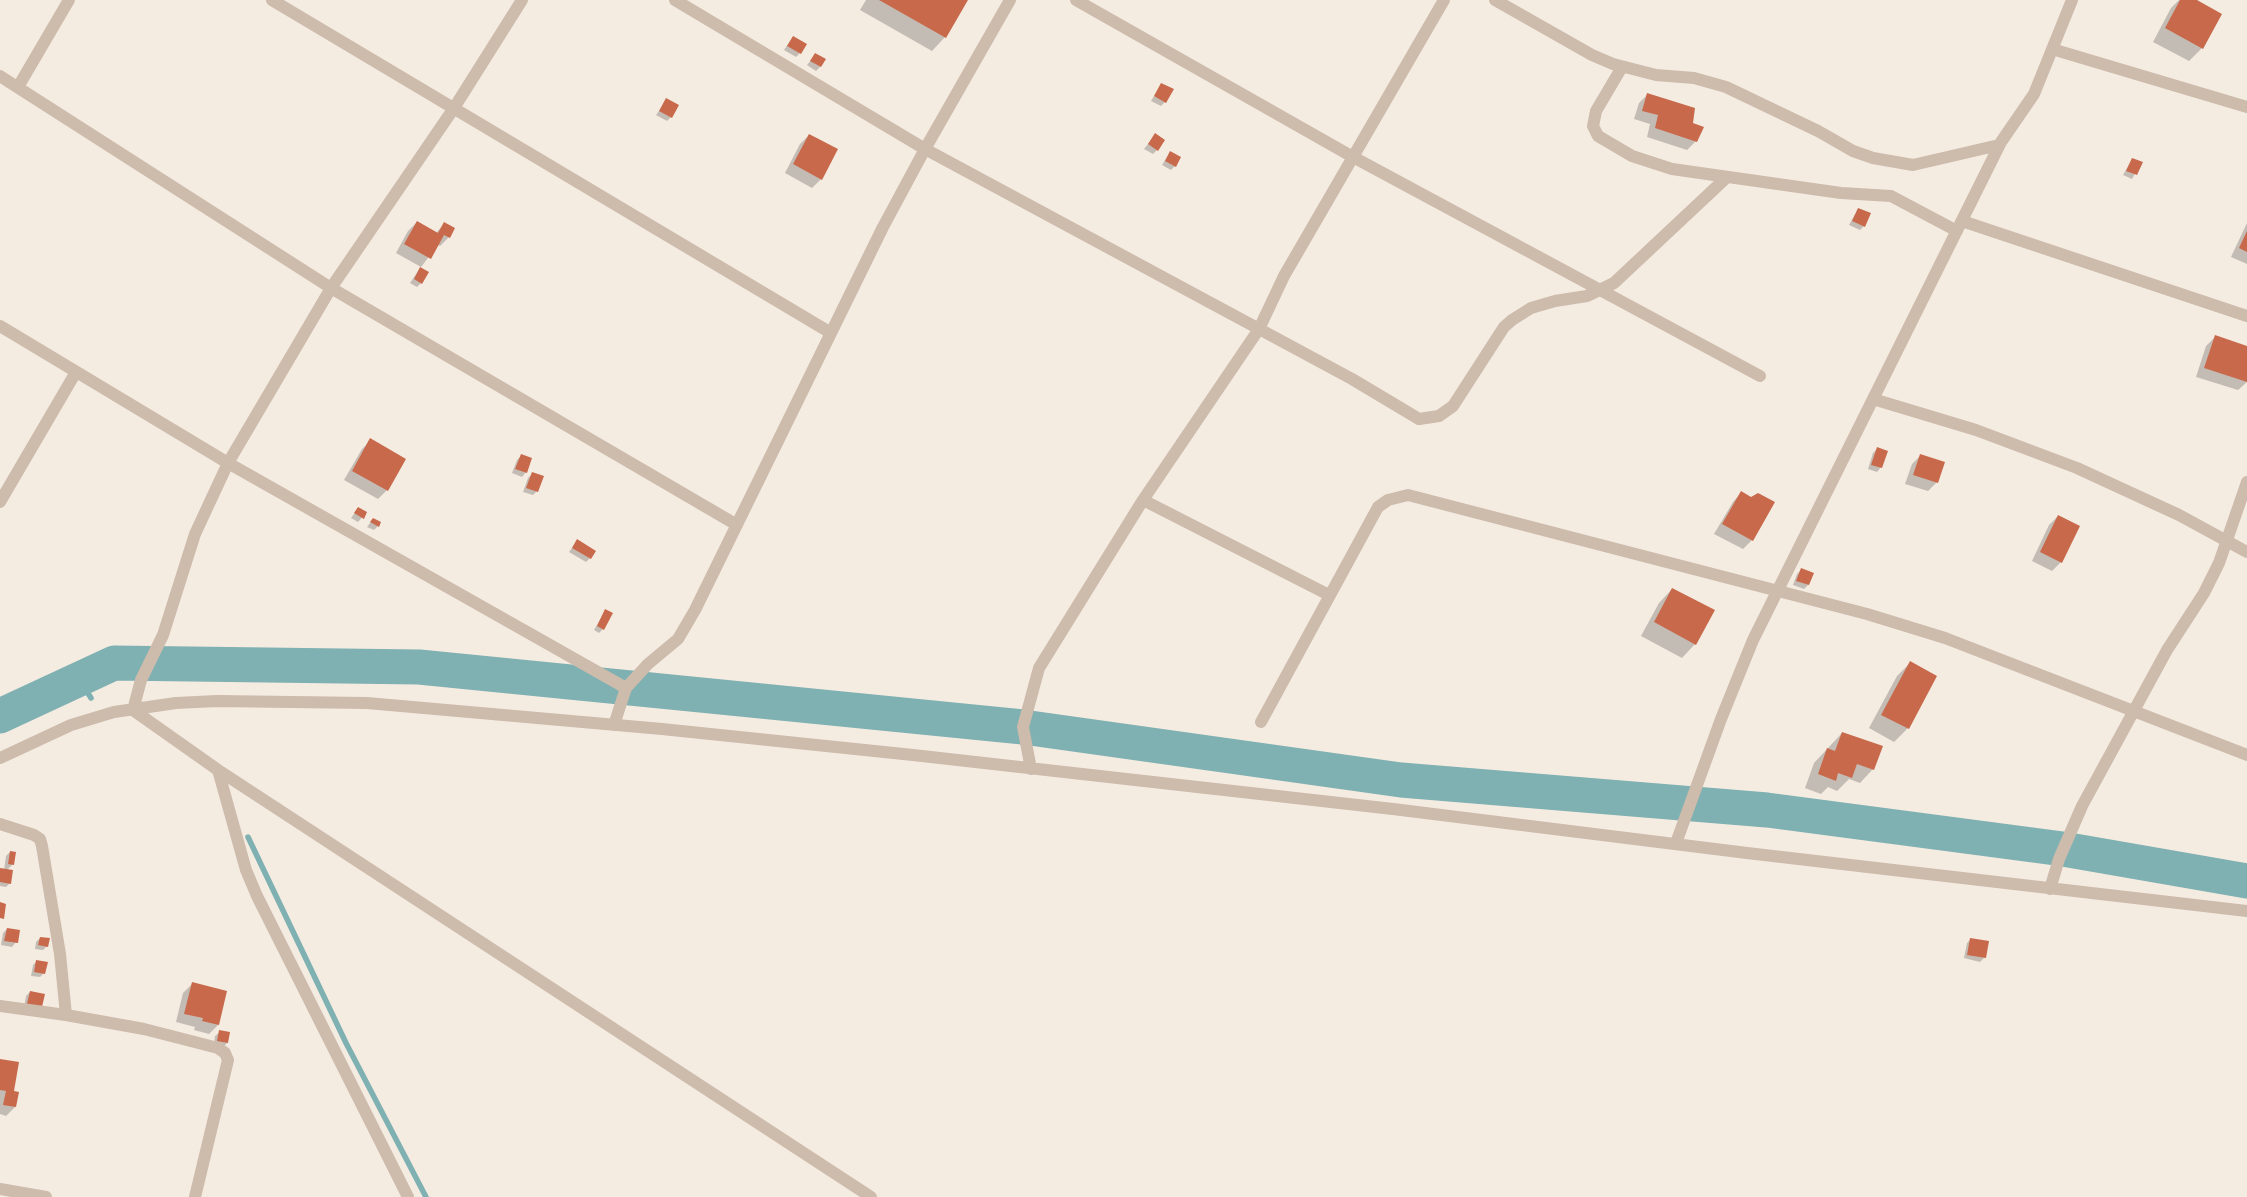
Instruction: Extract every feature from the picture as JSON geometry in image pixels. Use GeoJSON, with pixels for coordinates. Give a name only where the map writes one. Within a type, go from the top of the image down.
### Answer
{"type":"FeatureCollection","features":[{"type":"Feature","properties":{"kind":"street"},"geometry":{"type":"LineString","coordinates":[[18,87],[69,0]]}},
{"type":"Feature","properties":{"kind":"street"},"geometry":{"type":"LineString","coordinates":[[272,0],[831,333]]}},
{"type":"Feature","properties":{"kind":"street"},"geometry":{"type":"LineString","coordinates":[[133,710],[141,680],[163,636],[195,534],[228,463],[331,288],[454,108],[522,0]]}},
{"type":"Feature","properties":{"kind":"street"},"geometry":{"type":"LineString","coordinates":[[675,0],[925,149],[1352,379],[1419,419],[1431,419],[1447,412],[1453,406],[1504,328],[1512,320],[1531,308],[1543,304],[1571,300],[1602,290],[1625,275],[1727,177]]}},
{"type":"Feature","properties":{"kind":"street"},"geometry":{"type":"LineString","coordinates":[[614,725],[626,688],[648,664],[678,639],[925,149],[1010,0]]}},
{"type":"Feature","properties":{"kind":"street"},"geometry":{"type":"LineString","coordinates":[[1076,0],[1353,157],[1760,376]]}},
{"type":"Feature","properties":{"kind":"street"},"geometry":{"type":"LineString","coordinates":[[1031,768],[1023,728],[1039,668],[1143,500],[1259,330],[1284,276],[1444,0]]}},
{"type":"Feature","properties":{"kind":"street"},"geometry":{"type":"LineString","coordinates":[[1495,0],[1592,55],[1622,67],[1656,75],[1694,78],[1726,87],[1818,131],[1853,151],[1893,163],[1913,165],[2000,145]]}},
{"type":"Feature","properties":{"kind":"street"},"geometry":{"type":"LineString","coordinates":[[1676,843],[1736,680],[1777,592],[2000,145],[2034,94],[2072,0]]}},
{"type":"Feature","properties":{"kind":"street"},"geometry":{"type":"LineString","coordinates":[[2052,49],[2247,107]]}},
{"type":"Feature","properties":{"kind":"street"},"geometry":{"type":"LineString","coordinates":[[1622,67],[1594,118],[1593,126],[1598,136],[1632,156],[1652,164],[1672,169],[1860,196],[1891,196],[1959,226],[2247,316]]}},
{"type":"Feature","properties":{"kind":"street"},"geometry":{"type":"LineString","coordinates":[[0,76],[331,288],[737,524]]}},
{"type":"Feature","properties":{"kind":"street"},"geometry":{"type":"LineString","coordinates":[[0,326],[228,463],[626,688]]}},
{"type":"Feature","properties":{"kind":"street"},"geometry":{"type":"LineString","coordinates":[[0,502],[76,372]]}},
{"type":"Feature","properties":{"kind":"street"},"geometry":{"type":"LineString","coordinates":[[1873,400],[1976,430],[2077,468],[2179,515],[2247,552]]}},
{"type":"Feature","properties":{"kind":"street"},"geometry":{"type":"LineString","coordinates":[[2050,888],[2059,859],[2082,806],[2167,650],[2204,594],[2228,542],[2247,482]]}},
{"type":"Feature","properties":{"kind":"street"},"geometry":{"type":"LineString","coordinates":[[1261,722],[1378,507],[1388,500],[1418,496],[1777,592],[1867,614],[1945,638],[2135,710],[2247,755]]}},
{"type":"Feature","properties":{"kind":"street"},"geometry":{"type":"LineString","coordinates":[[1143,500],[1329,595]]}},
{"type":"Feature","properties":{"kind":"street"},"geometry":{"type":"LineString","coordinates":[[0,758],[93,717],[176,703],[217,701],[367,703],[858,749],[1268,794],[2247,911]]}},
{"type":"Feature","properties":{"kind":"street"},"geometry":{"type":"LineString","coordinates":[[133,710],[218,770],[871,1197]]}},
{"type":"Feature","properties":{"kind":"street"},"geometry":{"type":"LineString","coordinates":[[218,770],[246,870],[257,896],[408,1197]]}},
{"type":"Feature","properties":{"kind":"street"},"geometry":{"type":"LineString","coordinates":[[0,824],[34,835],[40,839],[58,936],[66,1014]]}},
{"type":"Feature","properties":{"kind":"street"},"geometry":{"type":"LineString","coordinates":[[0,1006],[66,1014],[144,1030],[218,1048],[225,1053],[228,1060],[195,1197]]}},
{"type":"Feature","properties":{"kind":"street"},"geometry":{"type":"LineString","coordinates":[[0,1189],[46,1197]]}},
{"type":"Feature","properties":{"kind":"building"},"geometry":{"type":"Polygon","coordinates":[[[879,0],[968,0],[946,38],[879,0]]]}},
{"type":"Feature","properties":{"kind":"building"},"geometry":{"type":"Polygon","coordinates":[[[2180,0],[2197,0],[2222,14],[2203,49],[2165,28],[2180,0]]]}},
{"type":"Feature","properties":{"kind":"building"},"geometry":{"type":"Polygon","coordinates":[[[793,36],[807,44],[801,54],[787,46],[793,36]]]}},
{"type":"Feature","properties":{"kind":"building"},"geometry":{"type":"Polygon","coordinates":[[[815,53],[826,59],[821,67],[810,61],[815,53]]]}},
{"type":"Feature","properties":{"kind":"building"},"geometry":{"type":"Polygon","coordinates":[[[1161,83],[1174,89],[1166,103],[1154,96],[1161,83]]]}},
{"type":"Feature","properties":{"kind":"building"},"geometry":{"type":"Polygon","coordinates":[[[1647,93],[1695,108],[1693,123],[1704,127],[1697,142],[1655,128],[1658,115],[1642,111],[1647,93]]]}},
{"type":"Feature","properties":{"kind":"building"},"geometry":{"type":"Polygon","coordinates":[[[666,98],[679,105],[672,118],[659,111],[666,98]]]}},
{"type":"Feature","properties":{"kind":"building"},"geometry":{"type":"Polygon","coordinates":[[[1155,133],[1165,140],[1158,151],[1148,144],[1155,133]]]}},
{"type":"Feature","properties":{"kind":"building"},"geometry":{"type":"Polygon","coordinates":[[[809,134],[838,149],[822,180],[793,164],[809,134]]]}},
{"type":"Feature","properties":{"kind":"building"},"geometry":{"type":"Polygon","coordinates":[[[1170,151],[1181,157],[1176,167],[1165,161],[1170,151]]]}},
{"type":"Feature","properties":{"kind":"building"},"geometry":{"type":"Polygon","coordinates":[[[2132,158],[2143,162],[2137,175],[2126,171],[2132,158]]]}},
{"type":"Feature","properties":{"kind":"building"},"geometry":{"type":"Polygon","coordinates":[[[1858,208],[1871,213],[1865,227],[1852,221],[1858,208]]]}},
{"type":"Feature","properties":{"kind":"building"},"geometry":{"type":"Polygon","coordinates":[[[417,221],[438,233],[444,222],[455,228],[450,238],[444,235],[431,259],[404,244],[417,221]]]}},
{"type":"Feature","properties":{"kind":"building"},"geometry":{"type":"Polygon","coordinates":[[[2247,231],[2247,252],[2239,248],[2247,231]]]}},
{"type":"Feature","properties":{"kind":"building"},"geometry":{"type":"Polygon","coordinates":[[[420,267],[429,272],[422,284],[414,279],[420,267]]]}},
{"type":"Feature","properties":{"kind":"building"},"geometry":{"type":"Polygon","coordinates":[[[2215,335],[2247,346],[2247,382],[2204,368],[2215,335]]]}},
{"type":"Feature","properties":{"kind":"building"},"geometry":{"type":"Polygon","coordinates":[[[370,438],[406,459],[388,491],[352,471],[370,438]]]}},
{"type":"Feature","properties":{"kind":"building"},"geometry":{"type":"Polygon","coordinates":[[[1877,447],[1888,451],[1882,468],[1871,465],[1877,447]]]}},
{"type":"Feature","properties":{"kind":"building"},"geometry":{"type":"Polygon","coordinates":[[[521,454],[532,458],[527,473],[515,469],[521,454]]]}},
{"type":"Feature","properties":{"kind":"building"},"geometry":{"type":"Polygon","coordinates":[[[1920,454],[1945,462],[1938,483],[1913,475],[1920,454]]]}},
{"type":"Feature","properties":{"kind":"building"},"geometry":{"type":"Polygon","coordinates":[[[532,472],[544,476],[538,492],[526,488],[532,472]]]}},
{"type":"Feature","properties":{"kind":"building"},"geometry":{"type":"Polygon","coordinates":[[[1741,491],[1751,497],[1758,493],[1775,502],[1753,541],[1722,524],[1741,491]]]}},
{"type":"Feature","properties":{"kind":"building"},"geometry":{"type":"Polygon","coordinates":[[[358,507],[367,512],[364,519],[354,513],[358,507]]]}},
{"type":"Feature","properties":{"kind":"building"},"geometry":{"type":"Polygon","coordinates":[[[2058,515],[2080,526],[2062,563],[2040,552],[2058,515]]]}},
{"type":"Feature","properties":{"kind":"building"},"geometry":{"type":"Polygon","coordinates":[[[373,518],[381,522],[379,527],[370,522],[373,518]]]}},
{"type":"Feature","properties":{"kind":"building"},"geometry":{"type":"Polygon","coordinates":[[[577,539],[596,551],[591,559],[572,548],[577,539]]]}},
{"type":"Feature","properties":{"kind":"building"},"geometry":{"type":"Polygon","coordinates":[[[1801,568],[1814,573],[1809,585],[1796,581],[1801,568]]]}},
{"type":"Feature","properties":{"kind":"building"},"geometry":{"type":"Polygon","coordinates":[[[1672,588],[1715,610],[1696,645],[1654,622],[1672,588]]]}},
{"type":"Feature","properties":{"kind":"building"},"geometry":{"type":"Polygon","coordinates":[[[605,609],[613,613],[604,630],[597,626],[605,609]]]}},
{"type":"Feature","properties":{"kind":"building"},"geometry":{"type":"Polygon","coordinates":[[[1910,661],[1937,676],[1909,729],[1881,715],[1910,661]]]}},
{"type":"Feature","properties":{"kind":"building"},"geometry":{"type":"Polygon","coordinates":[[[1842,732],[1883,746],[1874,770],[1857,764],[1852,778],[1838,773],[1836,781],[1818,774],[1827,748],[1835,751],[1842,732]]]}},
{"type":"Feature","properties":{"kind":"building"},"geometry":{"type":"Polygon","coordinates":[[[10,851],[16,852],[14,865],[8,864],[10,851]]]}},
{"type":"Feature","properties":{"kind":"building"},"geometry":{"type":"Polygon","coordinates":[[[0,868],[13,870],[11,884],[0,882],[0,868]]]}},
{"type":"Feature","properties":{"kind":"building"},"geometry":{"type":"Polygon","coordinates":[[[0,902],[6,904],[4,919],[0,918],[0,902]]]}},
{"type":"Feature","properties":{"kind":"building"},"geometry":{"type":"Polygon","coordinates":[[[7,928],[20,930],[18,943],[4,941],[7,928]]]}},
{"type":"Feature","properties":{"kind":"building"},"geometry":{"type":"Polygon","coordinates":[[[40,937],[50,938],[48,947],[38,945],[40,937]]]}},
{"type":"Feature","properties":{"kind":"building"},"geometry":{"type":"Polygon","coordinates":[[[1970,938],[1989,941],[1986,958],[1967,955],[1970,938]]]}},
{"type":"Feature","properties":{"kind":"building"},"geometry":{"type":"Polygon","coordinates":[[[36,960],[48,962],[45,974],[34,972],[36,960]]]}},
{"type":"Feature","properties":{"kind":"building"},"geometry":{"type":"Polygon","coordinates":[[[192,982],[227,991],[219,1025],[202,1021],[203,1018],[184,1014],[192,982]]]}},
{"type":"Feature","properties":{"kind":"building"},"geometry":{"type":"Polygon","coordinates":[[[30,991],[45,994],[42,1007],[27,1004],[30,991]]]}},
{"type":"Feature","properties":{"kind":"building"},"geometry":{"type":"Polygon","coordinates":[[[219,1030],[230,1032],[228,1043],[217,1041],[219,1030]]]}},
{"type":"Feature","properties":{"kind":"building"},"geometry":{"type":"Polygon","coordinates":[[[0,1059],[19,1062],[14,1091],[19,1092],[16,1107],[3,1105],[6,1091],[0,1090],[0,1059]]]}},
{"type":"Feature","properties":{"kind":"waterway"},"geometry":{"type":"LineString","coordinates":[[0,716],[114,663],[419,667],[1023,727],[1401,780],[1767,810],[2063,849],[2247,881]]}},
{"type":"Feature","properties":{"kind":"waterway"},"geometry":{"type":"LineString","coordinates":[[79,679],[91,698]]}},
{"type":"Feature","properties":{"kind":"waterway"},"geometry":{"type":"LineString","coordinates":[[248,837],[346,1043],[426,1197]]}}]}
